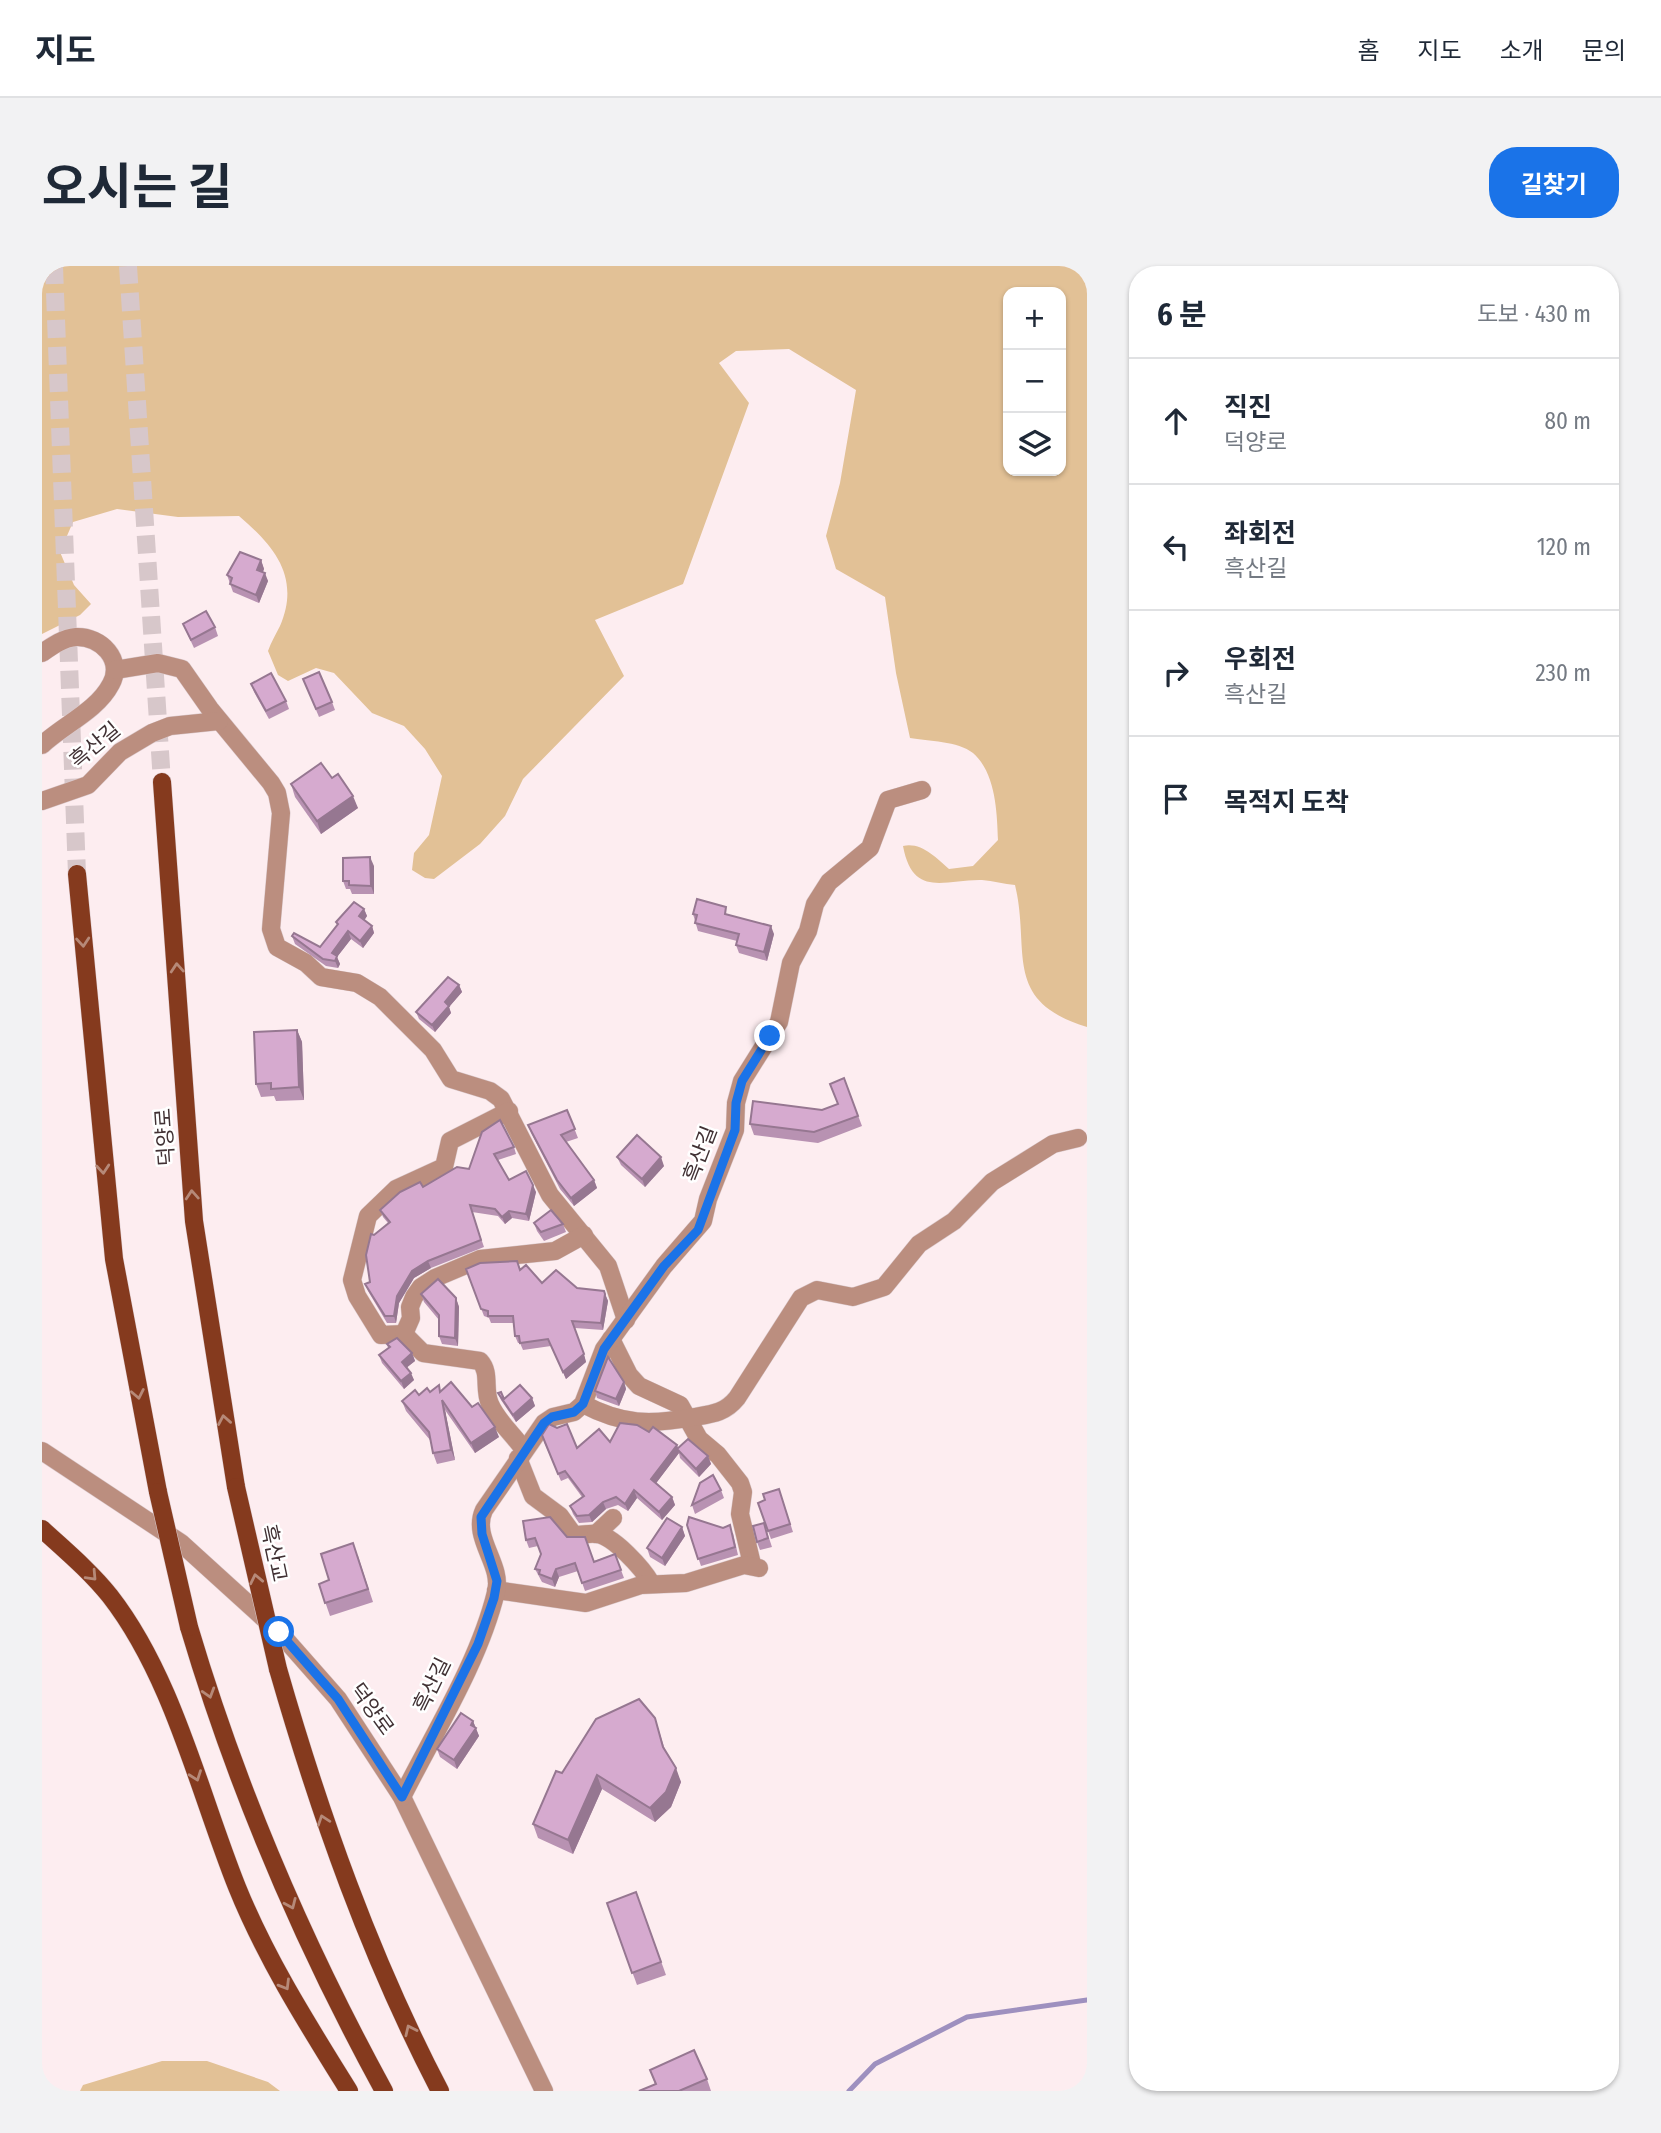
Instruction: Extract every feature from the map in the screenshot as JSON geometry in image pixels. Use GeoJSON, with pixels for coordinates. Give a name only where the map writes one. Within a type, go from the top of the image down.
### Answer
{"type":"FeatureCollection","features":[{"type":"Feature","properties":{"kind":"main road","name":"덕양로"},"geometry":{"type":"LineString","coordinates":[[162,782],[194,1221],[236,1487]]}},
{"type":"Feature","properties":{"kind":"main road"},"geometry":{"type":"LineString","coordinates":[[77,874],[114,1259],[158,1492],[189,1627],[222,1735],[255,1821],[313,1951],[384,2091]]}},
{"type":"Feature","properties":{"kind":"main road","name":"흑산교"},"geometry":{"type":"LineString","coordinates":[[236,1487],[278,1669],[335,1855],[396,2000],[440,2091]]}},
{"type":"Feature","properties":{"kind":"main road"},"geometry":{"type":"LineString","coordinates":[[42,1530],[91,1574],[139,1641],[162,1688],[237,1888],[276,1970],[349,2091]]}},
{"type":"Feature","properties":{"kind":"street"},"geometry":{"type":"LineString","coordinates":[[42,653],[61,641],[88,639],[108,650],[115,670],[113,681],[99,701],[42,745]]}},
{"type":"Feature","properties":{"kind":"street"},"geometry":{"type":"LineString","coordinates":[[115,670],[158,663],[182,668],[219,721],[265,774],[280,803],[271,929],[274,944],[280,951],[306,963],[321,977],[357,984],[380,997],[433,1050],[446,1075],[494,1093],[509,1111],[550,1195],[608,1266],[626,1320]]}},
{"type":"Feature","properties":{"kind":"street","name":"흑산길"},"geometry":{"type":"LineString","coordinates":[[42,801],[88,785],[120,752],[152,733],[170,726],[219,721]]}},
{"type":"Feature","properties":{"kind":"street","name":"흑산길"},"geometry":{"type":"LineString","coordinates":[[402,1797],[478,1644],[496,1590],[497,1581],[482,1534],[481,1517],[521,1454],[548,1419],[574,1412],[583,1404],[598,1359],[611,1339],[664,1266],[703,1221],[708,1199],[735,1130],[736,1103],[742,1081],[779,1022],[791,964],[808,930],[818,896],[829,882],[870,848],[888,800],[922,790]]}},
{"type":"Feature","properties":{"kind":"street"},"geometry":{"type":"LineString","coordinates":[[404,1334],[386,1337],[377,1332],[354,1288],[352,1273],[368,1216],[396,1189],[444,1167],[448,1145],[455,1137],[509,1111]]}},
{"type":"Feature","properties":{"kind":"street"},"geometry":{"type":"LineString","coordinates":[[583,1404],[610,1417],[649,1424],[721,1412],[731,1405],[792,1308],[808,1292],[817,1290],[853,1297],[884,1287],[919,1244],[947,1227],[992,1182],[1046,1148],[1078,1138]]}},
{"type":"Feature","properties":{"kind":"street"},"geometry":{"type":"LineString","coordinates":[[404,1334],[411,1318],[410,1307],[414,1297],[421,1287],[435,1278],[480,1259],[555,1251],[584,1235]]}},
{"type":"Feature","properties":{"kind":"street"},"geometry":{"type":"LineString","coordinates":[[404,1334],[424,1353],[480,1361],[486,1368],[485,1388],[491,1406],[521,1454],[533,1496],[560,1516],[573,1534],[596,1534],[608,1539],[637,1564],[651,1583]]}},
{"type":"Feature","properties":{"kind":"street"},"geometry":{"type":"LineString","coordinates":[[496,1590],[586,1603],[651,1583],[686,1583],[755,1566],[740,1514],[742,1487],[728,1466],[699,1439],[680,1405],[635,1382],[611,1339]]}},
{"type":"Feature","properties":{"kind":"street","name":"덕양로"},"geometry":{"type":"LineString","coordinates":[[42,1451],[181,1543],[279,1632],[338,1699],[402,1797],[544,2091]]}},
{"type":"Feature","properties":{"kind":"street"},"geometry":{"type":"LineString","coordinates":[[596,1534],[613,1518]]}},
{"type":"Feature","properties":{"kind":"shaded area"},"geometry":{"type":"Polygon","coordinates":[[[42,266],[1087,266],[1087,1027],[1060,1016],[1042,1003],[1031,988],[1022,952],[1015,885],[982,880],[932,883],[914,874],[908,863],[903,846],[910,845],[928,852],[949,869],[973,866],[998,840],[994,794],[981,761],[967,749],[910,738],[896,673],[885,597],[836,569],[826,536],[840,483],[856,390],[789,349],[736,351],[719,363],[749,403],[683,584],[595,620],[624,676],[523,779],[505,816],[480,844],[434,879],[425,878],[412,870],[414,853],[429,835],[442,776],[425,749],[404,726],[372,713],[334,673],[316,668],[288,681],[278,675],[268,651],[286,608],[285,578],[273,551],[239,516],[178,517],[117,509],[73,522],[60,552],[74,585],[91,604],[80,615],[42,634],[42,266]]]}},
{"type":"Feature","properties":{"kind":"shaded area"},"geometry":{"type":"Polygon","coordinates":[[[162,2061],[207,2061],[268,2082],[280,2091],[80,2091],[83,2085],[162,2061]]]}},
{"type":"Feature","properties":{"kind":"building"},"geometry":{"type":"Polygon","coordinates":[[[240,552],[261,560],[257,570],[265,573],[256,595],[230,584],[232,578],[227,575],[240,552]]]}},
{"type":"Feature","properties":{"kind":"building"},"geometry":{"type":"Polygon","coordinates":[[[206,611],[215,627],[191,640],[183,624],[206,611]]]}},
{"type":"Feature","properties":{"kind":"building"},"geometry":{"type":"Polygon","coordinates":[[[319,672],[332,702],[316,709],[303,679],[319,672]]]}},
{"type":"Feature","properties":{"kind":"building"},"geometry":{"type":"Polygon","coordinates":[[[271,673],[286,701],[266,711],[251,684],[271,673]]]}},
{"type":"Feature","properties":{"kind":"building"},"geometry":{"type":"Polygon","coordinates":[[[321,763],[332,778],[338,774],[353,796],[317,821],[291,784],[321,763]]]}},
{"type":"Feature","properties":{"kind":"building"},"geometry":{"type":"Polygon","coordinates":[[[370,857],[371,886],[349,885],[349,881],[343,881],[343,858],[370,857]]]}},
{"type":"Feature","properties":{"kind":"building"},"geometry":{"type":"Polygon","coordinates":[[[697,899],[726,907],[725,914],[771,926],[764,952],[736,945],[739,934],[695,923],[697,915],[693,914],[697,899]]]}},
{"type":"Feature","properties":{"kind":"building"},"geometry":{"type":"Polygon","coordinates":[[[354,902],[364,909],[359,916],[372,926],[360,941],[348,931],[332,953],[337,956],[335,961],[323,959],[292,936],[294,933],[320,947],[338,924],[336,922],[354,902]]]}},
{"type":"Feature","properties":{"kind":"building"},"geometry":{"type":"Polygon","coordinates":[[[448,977],[459,985],[445,1002],[449,1006],[432,1025],[416,1012],[448,977]]]}},
{"type":"Feature","properties":{"kind":"building"},"geometry":{"type":"Polygon","coordinates":[[[297,1030],[299,1087],[271,1089],[271,1083],[256,1084],[254,1032],[297,1030]]]}},
{"type":"Feature","properties":{"kind":"building"},"geometry":{"type":"Polygon","coordinates":[[[844,1078],[858,1116],[814,1132],[750,1124],[753,1101],[822,1110],[838,1104],[830,1084],[844,1078]]]}},
{"type":"Feature","properties":{"kind":"building"},"geometry":{"type":"Polygon","coordinates":[[[567,1110],[575,1129],[561,1135],[594,1180],[571,1198],[557,1180],[528,1125],[567,1110]]]}},
{"type":"Feature","properties":{"kind":"building"},"geometry":{"type":"Polygon","coordinates":[[[500,1120],[514,1147],[494,1154],[509,1180],[526,1171],[533,1185],[526,1214],[509,1211],[502,1217],[495,1209],[470,1205],[481,1240],[428,1261],[412,1271],[397,1296],[394,1316],[385,1316],[365,1284],[370,1282],[366,1255],[371,1234],[374,1235],[390,1222],[380,1210],[400,1192],[420,1182],[423,1187],[457,1167],[469,1169],[482,1132],[500,1120]]]}},
{"type":"Feature","properties":{"kind":"building"},"geometry":{"type":"Polygon","coordinates":[[[637,1135],[661,1157],[642,1179],[617,1157],[637,1135]]]}},
{"type":"Feature","properties":{"kind":"building"},"geometry":{"type":"Polygon","coordinates":[[[551,1210],[563,1224],[541,1232],[534,1223],[551,1210]]]}},
{"type":"Feature","properties":{"kind":"building"},"geometry":{"type":"Polygon","coordinates":[[[517,1261],[520,1270],[526,1265],[542,1283],[556,1270],[577,1288],[604,1291],[601,1323],[572,1321],[584,1354],[563,1372],[548,1339],[520,1343],[519,1336],[515,1336],[513,1316],[488,1316],[488,1311],[481,1309],[466,1269],[480,1263],[517,1261]]]}},
{"type":"Feature","properties":{"kind":"building"},"geometry":{"type":"Polygon","coordinates":[[[438,1279],[456,1298],[455,1338],[439,1336],[439,1315],[421,1294],[438,1279]]]}},
{"type":"Feature","properties":{"kind":"building"},"geometry":{"type":"Polygon","coordinates":[[[397,1338],[412,1353],[402,1362],[411,1373],[401,1381],[379,1355],[390,1347],[387,1344],[397,1338]]]}},
{"type":"Feature","properties":{"kind":"building"},"geometry":{"type":"Polygon","coordinates":[[[608,1357],[624,1382],[616,1399],[595,1391],[608,1357]]]}},
{"type":"Feature","properties":{"kind":"building"},"geometry":{"type":"Polygon","coordinates":[[[451,1382],[472,1407],[478,1403],[495,1427],[471,1443],[442,1400],[451,1450],[433,1453],[429,1432],[402,1401],[415,1390],[419,1395],[427,1388],[430,1392],[439,1385],[440,1392],[451,1382]]]}},
{"type":"Feature","properties":{"kind":"building"},"geometry":{"type":"Polygon","coordinates":[[[520,1385],[532,1398],[513,1415],[498,1393],[501,1392],[504,1399],[520,1385]]]}},
{"type":"Feature","properties":{"kind":"building"},"geometry":{"type":"Polygon","coordinates":[[[620,1423],[637,1425],[649,1432],[653,1427],[677,1445],[651,1479],[672,1497],[659,1512],[634,1490],[625,1504],[616,1497],[603,1502],[589,1515],[577,1516],[570,1506],[584,1496],[565,1471],[558,1474],[542,1435],[549,1424],[557,1428],[567,1424],[577,1448],[599,1429],[610,1442],[620,1423]]]}},
{"type":"Feature","properties":{"kind":"building"},"geometry":{"type":"Polygon","coordinates":[[[688,1439],[708,1456],[696,1469],[677,1449],[688,1439]]]}},
{"type":"Feature","properties":{"kind":"building"},"geometry":{"type":"Polygon","coordinates":[[[713,1475],[721,1490],[692,1505],[700,1483],[713,1475]]]}},
{"type":"Feature","properties":{"kind":"building"},"geometry":{"type":"Polygon","coordinates":[[[779,1489],[790,1524],[768,1531],[758,1503],[765,1500],[763,1494],[779,1489]]]}},
{"type":"Feature","properties":{"kind":"building"},"geometry":{"type":"Polygon","coordinates":[[[550,1517],[567,1537],[585,1537],[594,1562],[615,1554],[621,1570],[582,1583],[575,1563],[556,1569],[552,1579],[539,1574],[540,1570],[535,1569],[541,1554],[535,1538],[526,1540],[523,1521],[550,1517]]]}},
{"type":"Feature","properties":{"kind":"building"},"geometry":{"type":"Polygon","coordinates":[[[689,1517],[723,1528],[730,1525],[735,1547],[698,1559],[687,1525],[689,1517]]]}},
{"type":"Feature","properties":{"kind":"building"},"geometry":{"type":"Polygon","coordinates":[[[667,1518],[682,1527],[662,1558],[647,1548],[667,1518]]]}},
{"type":"Feature","properties":{"kind":"building"},"geometry":{"type":"Polygon","coordinates":[[[764,1523],[768,1538],[757,1542],[753,1526],[764,1523]]]}},
{"type":"Feature","properties":{"kind":"building"},"geometry":{"type":"Polygon","coordinates":[[[353,1543],[368,1589],[325,1603],[319,1584],[329,1580],[321,1554],[353,1543]]]}},
{"type":"Feature","properties":{"kind":"building"},"geometry":{"type":"Polygon","coordinates":[[[639,1699],[655,1718],[663,1747],[676,1768],[666,1792],[650,1808],[597,1775],[568,1840],[533,1824],[556,1771],[562,1773],[596,1719],[639,1699]]]}},
{"type":"Feature","properties":{"kind":"building"},"geometry":{"type":"Polygon","coordinates":[[[461,1713],[473,1721],[471,1725],[476,1728],[454,1760],[437,1749],[461,1713]]]}},
{"type":"Feature","properties":{"kind":"building"},"geometry":{"type":"Polygon","coordinates":[[[636,1892],[661,1962],[632,1973],[607,1903],[636,1892]]]}},
{"type":"Feature","properties":{"kind":"building"},"geometry":{"type":"Polygon","coordinates":[[[694,2050],[707,2079],[679,2091],[639,2091],[656,2084],[650,2070],[694,2050]]]}},
{"type":"Feature","properties":{"kind":"waterway"},"geometry":{"type":"LineString","coordinates":[[849,2091],[875,2064],[967,2017],[1087,2000]]}},
{"type":"Feature","properties":{"kind":"tunnel"},"geometry":{"type":"LineString","coordinates":[[54,266],[77,874]]}},
{"type":"Feature","properties":{"kind":"tunnel"},"geometry":{"type":"LineString","coordinates":[[128,266],[162,782]]}},
{"type":"Feature","properties":{"kind":"route"},"geometry":{"type":"LineString","coordinates":[[279,1632],[338,1699],[383,1763],[402,1797],[478,1644],[494,1598],[497,1581],[482,1534],[481,1517],[498,1487],[544,1423],[552,1417],[574,1412],[583,1404],[604,1349],[664,1266],[698,1230],[735,1130],[736,1103],[742,1081],[770,1036]]}}]}
